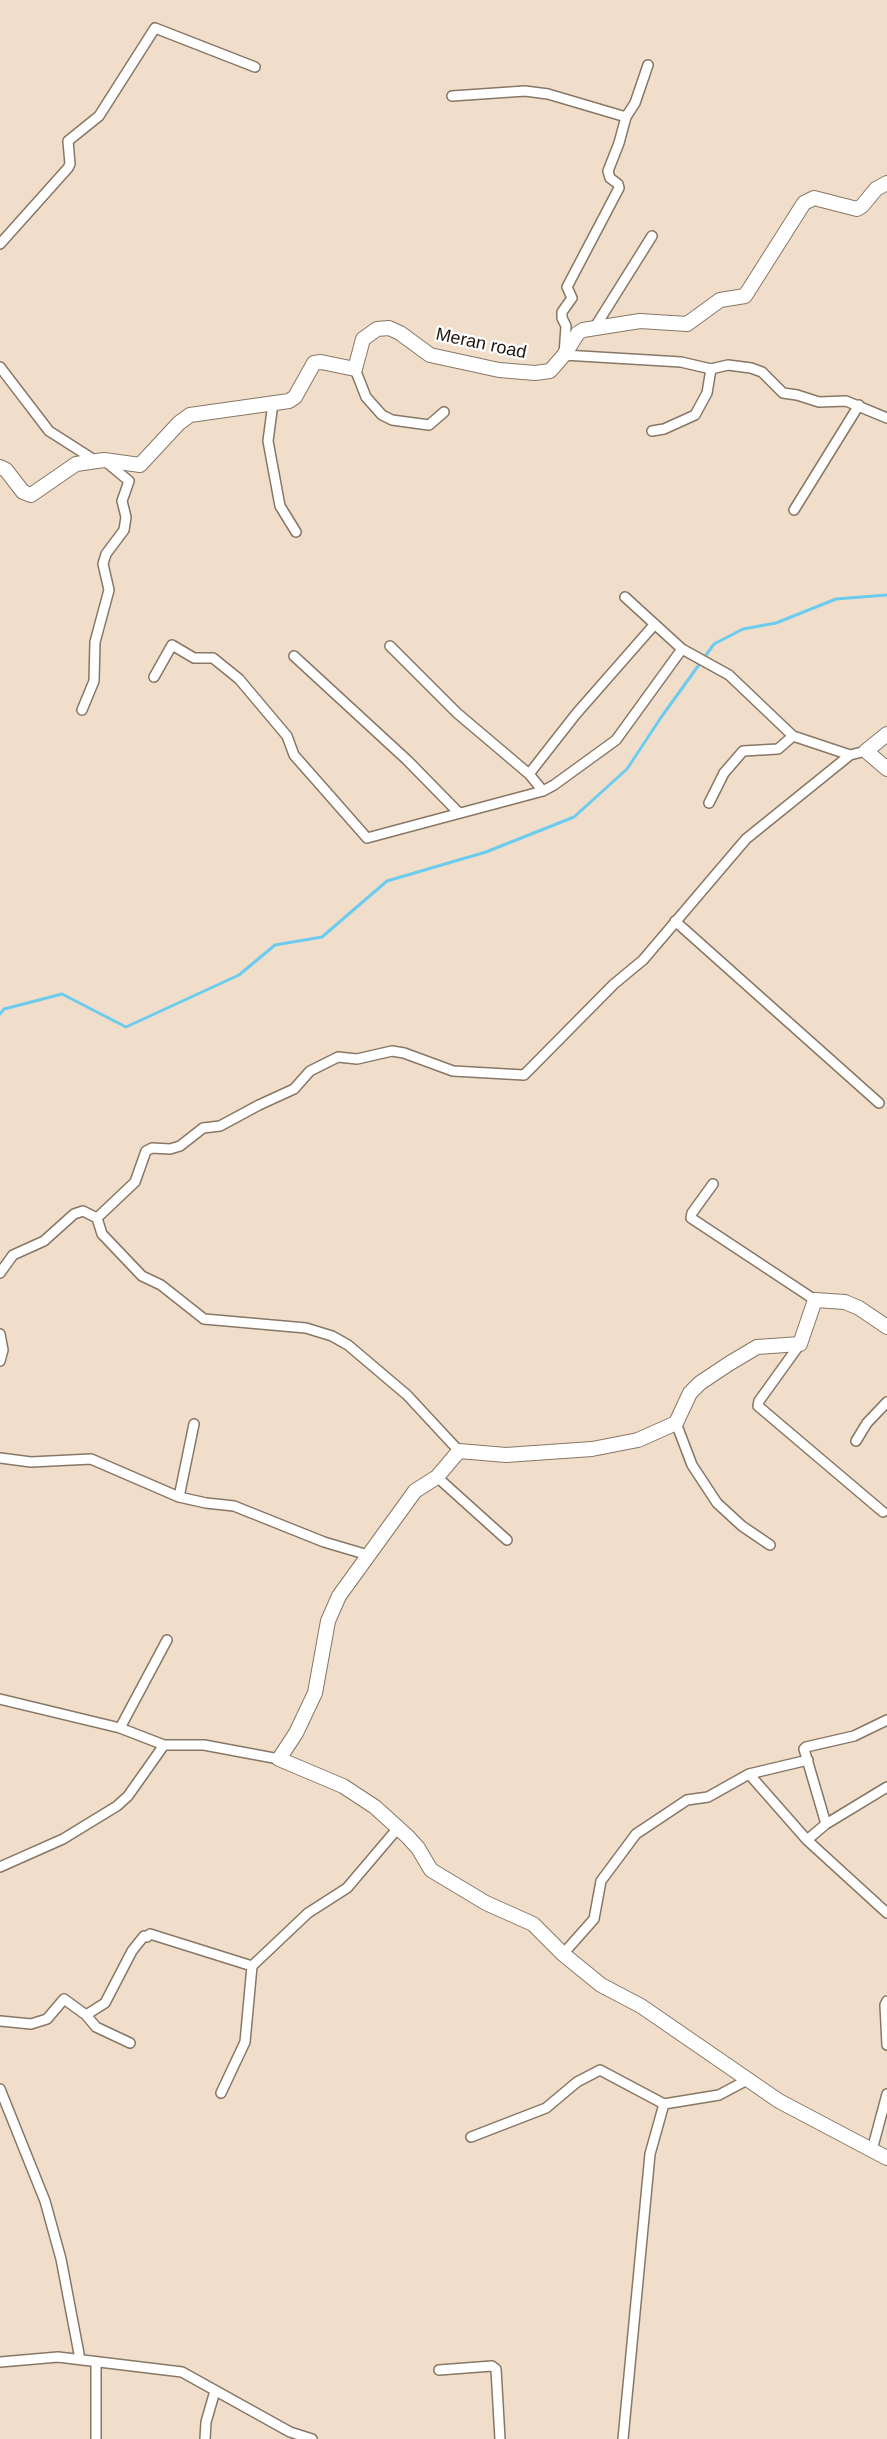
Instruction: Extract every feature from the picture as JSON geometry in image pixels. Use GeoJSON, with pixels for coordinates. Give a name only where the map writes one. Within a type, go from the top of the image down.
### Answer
{"type":"FeatureCollection","features":[{"type":"Feature","properties":{"kind":"street"},"geometry":{"type":"LineString","coordinates":[[0,244],[68,168],[70,164],[68,141],[99,116],[155,28],[255,67]]}},
{"type":"Feature","properties":{"kind":"street"},"geometry":{"type":"LineString","coordinates":[[648,66],[635,103],[626,117],[620,143],[608,171],[610,178],[618,184],[619,189],[567,286],[572,298],[562,312],[566,326],[564,355],[681,362],[711,369],[728,365],[751,368],[762,372],[783,393],[819,402],[846,400],[887,418]]}},
{"type":"Feature","properties":{"kind":"street"},"geometry":{"type":"LineString","coordinates":[[452,96],[525,91],[569,98],[626,117]]}},
{"type":"Feature","properties":{"kind":"street","name":"Meran road"},"geometry":{"type":"LineString","coordinates":[[355,369],[366,336],[377,329],[389,328],[400,333],[430,355],[499,369],[541,373],[550,370],[564,355],[578,333],[596,327],[602,328],[640,321],[687,324],[720,300],[745,296],[808,199],[814,198],[857,209],[876,189],[887,183]]}},
{"type":"Feature","properties":{"kind":"street"},"geometry":{"type":"LineString","coordinates":[[596,327],[652,236]]}},
{"type":"Feature","properties":{"kind":"street"},"geometry":{"type":"LineString","coordinates":[[0,467],[6,470],[22,492],[31,495],[75,464],[100,460],[140,465],[179,423],[190,415],[289,401],[295,397],[314,363],[321,362],[355,369],[366,397],[382,415],[392,420],[429,425],[444,412]]}},
{"type":"Feature","properties":{"kind":"street"},"geometry":{"type":"LineString","coordinates":[[0,368],[50,430],[100,460],[129,481],[122,501],[126,517],[124,530],[106,554],[103,564],[109,590],[95,642],[94,681],[82,710]]}},
{"type":"Feature","properties":{"kind":"street"},"geometry":{"type":"LineString","coordinates":[[652,431],[664,429],[695,415],[707,393],[711,369]]}},
{"type":"Feature","properties":{"kind":"street"},"geometry":{"type":"LineString","coordinates":[[273,404],[268,441],[280,506],[296,532]]}},
{"type":"Feature","properties":{"kind":"street"},"geometry":{"type":"LineString","coordinates":[[794,510],[859,405]]}},
{"type":"Feature","properties":{"kind":"street"},"geometry":{"type":"LineString","coordinates":[[625,597],[682,649],[729,675],[793,736],[850,755]]}},
{"type":"Feature","properties":{"kind":"street"},"geometry":{"type":"LineString","coordinates":[[529,774],[576,714],[654,625]]}},
{"type":"Feature","properties":{"kind":"street"},"geometry":{"type":"LineString","coordinates":[[154,676],[172,645],[194,658],[213,658],[246,687],[287,736],[294,755],[367,838],[543,790],[554,785],[616,740],[682,649]]}},
{"type":"Feature","properties":{"kind":"street"},"geometry":{"type":"LineString","coordinates":[[390,646],[457,713],[529,774],[543,790]]}},
{"type":"Feature","properties":{"kind":"street"},"geometry":{"type":"LineString","coordinates":[[294,656],[407,760],[459,813]]}},
{"type":"Feature","properties":{"kind":"street"},"geometry":{"type":"LineString","coordinates":[[97,1218],[135,1182],[146,1151],[152,1148],[170,1149],[180,1146],[203,1128],[220,1126],[294,1089],[310,1071],[338,1057],[357,1059],[393,1051],[453,1071],[524,1075],[614,984],[643,960],[746,839],[850,755],[866,751],[887,734]]}},
{"type":"Feature","properties":{"kind":"street"},"geometry":{"type":"LineString","coordinates":[[709,803],[724,773],[743,751],[778,749],[793,736]]}},
{"type":"Feature","properties":{"kind":"street"},"geometry":{"type":"LineString","coordinates":[[866,751],[887,769]]}},
{"type":"Feature","properties":{"kind":"street"},"geometry":{"type":"LineString","coordinates":[[675,921],[879,1103]]}},
{"type":"Feature","properties":{"kind":"street"},"geometry":{"type":"LineString","coordinates":[[712,1184],[691,1218],[815,1300],[845,1302],[859,1308],[887,1327]]}},
{"type":"Feature","properties":{"kind":"street"},"geometry":{"type":"LineString","coordinates":[[0,1273],[13,1255],[44,1241],[78,1212],[83,1211],[97,1218],[102,1234],[142,1276],[161,1285],[204,1319],[306,1328],[332,1336],[348,1345],[407,1395],[459,1450],[506,1455],[592,1449],[638,1440],[676,1423],[690,1393],[700,1383],[730,1363],[757,1347],[800,1344]]}},
{"type":"Feature","properties":{"kind":"street"},"geometry":{"type":"LineString","coordinates":[[815,1300],[800,1344],[759,1401],[758,1406],[883,1512]]}},
{"type":"Feature","properties":{"kind":"street"},"geometry":{"type":"LineString","coordinates":[[0,1334],[3,1350],[0,1361]]}},
{"type":"Feature","properties":{"kind":"street"},"geometry":{"type":"LineString","coordinates":[[856,1441],[867,1423],[887,1402]]}},
{"type":"Feature","properties":{"kind":"street"},"geometry":{"type":"LineString","coordinates":[[676,1423],[692,1465],[717,1503],[742,1526],[770,1545]]}},
{"type":"Feature","properties":{"kind":"street"},"geometry":{"type":"LineString","coordinates":[[179,1497],[194,1424]]}},
{"type":"Feature","properties":{"kind":"street"},"geometry":{"type":"LineString","coordinates":[[279,1759],[296,1732],[315,1693],[321,1654],[334,1606],[415,1491],[437,1477],[459,1450]]}},
{"type":"Feature","properties":{"kind":"street"},"geometry":{"type":"LineString","coordinates":[[0,1458],[31,1462],[91,1459],[179,1497],[234,1506],[324,1542],[368,1555]]}},
{"type":"Feature","properties":{"kind":"street"},"geometry":{"type":"LineString","coordinates":[[437,1477],[507,1540]]}},
{"type":"Feature","properties":{"kind":"street"},"geometry":{"type":"LineString","coordinates":[[120,1728],[167,1640]]}},
{"type":"Feature","properties":{"kind":"street"},"geometry":{"type":"LineString","coordinates":[[0,1699],[120,1728],[164,1745],[204,1745],[279,1759],[343,1785],[375,1807],[398,1828],[418,1848],[431,1870],[486,1903],[533,1924],[563,1954],[601,1984],[641,2006],[779,2101],[887,2158]]}},
{"type":"Feature","properties":{"kind":"street"},"geometry":{"type":"LineString","coordinates":[[826,1824],[804,1749],[808,1745],[854,1736],[887,1720]]}},
{"type":"Feature","properties":{"kind":"street"},"geometry":{"type":"LineString","coordinates":[[0,1868],[63,1839],[117,1806],[128,1796],[164,1745]]}},
{"type":"Feature","properties":{"kind":"street"},"geometry":{"type":"LineString","coordinates":[[563,1954],[594,1919],[601,1881],[636,1834],[687,1800],[708,1797],[749,1774],[808,1760]]}},
{"type":"Feature","properties":{"kind":"street"},"geometry":{"type":"LineString","coordinates":[[749,1774],[807,1840],[887,1913]]}},
{"type":"Feature","properties":{"kind":"street"},"geometry":{"type":"LineString","coordinates":[[807,1840],[826,1824],[887,1787]]}},
{"type":"Feature","properties":{"kind":"street"},"geometry":{"type":"LineString","coordinates":[[221,2093],[245,2042],[252,1966],[308,1913],[347,1888],[398,1828]]}},
{"type":"Feature","properties":{"kind":"street"},"geometry":{"type":"LineString","coordinates":[[86,2015],[105,2003],[132,1951],[144,1936],[147,1937],[150,1934],[252,1966]]}},
{"type":"Feature","properties":{"kind":"street"},"geometry":{"type":"LineString","coordinates":[[0,2021],[31,2024],[47,2019],[64,1999],[86,2015],[96,2027],[130,2043]]}},
{"type":"Feature","properties":{"kind":"street"},"geometry":{"type":"LineString","coordinates":[[887,2001],[885,2005],[887,2045]]}},
{"type":"Feature","properties":{"kind":"street"},"geometry":{"type":"LineString","coordinates":[[471,2137],[546,2108],[577,2082],[600,2070],[664,2104],[718,2095],[749,2079]]}},
{"type":"Feature","properties":{"kind":"street"},"geometry":{"type":"LineString","coordinates":[[0,2089],[45,2201],[61,2259],[80,2359]]}},
{"type":"Feature","properties":{"kind":"street"},"geometry":{"type":"LineString","coordinates":[[872,2150],[887,2094]]}},
{"type":"Feature","properties":{"kind":"street"},"geometry":{"type":"LineString","coordinates":[[623,2439],[650,2154],[664,2104]]}},
{"type":"Feature","properties":{"kind":"street"},"geometry":{"type":"LineString","coordinates":[[0,2362],[58,2357],[80,2359],[96,2364],[182,2373],[290,2432],[312,2439]]}},
{"type":"Feature","properties":{"kind":"street"},"geometry":{"type":"LineString","coordinates":[[96,2364],[96,2439]]}},
{"type":"Feature","properties":{"kind":"street"},"geometry":{"type":"LineString","coordinates":[[439,2370],[492,2366],[496,2369],[500,2439]]}},
{"type":"Feature","properties":{"kind":"street"},"geometry":{"type":"LineString","coordinates":[[205,2439],[206,2422],[215,2391]]}},
{"type":"Feature","properties":{"kind":"waterway"},"geometry":{"type":"LineString","coordinates":[[0,1014],[4,1009],[62,994],[126,1027],[239,975],[275,945],[322,937],[387,881],[486,852],[574,817],[627,769],[714,644],[743,629],[776,623],[836,599],[887,595]]}}]}
